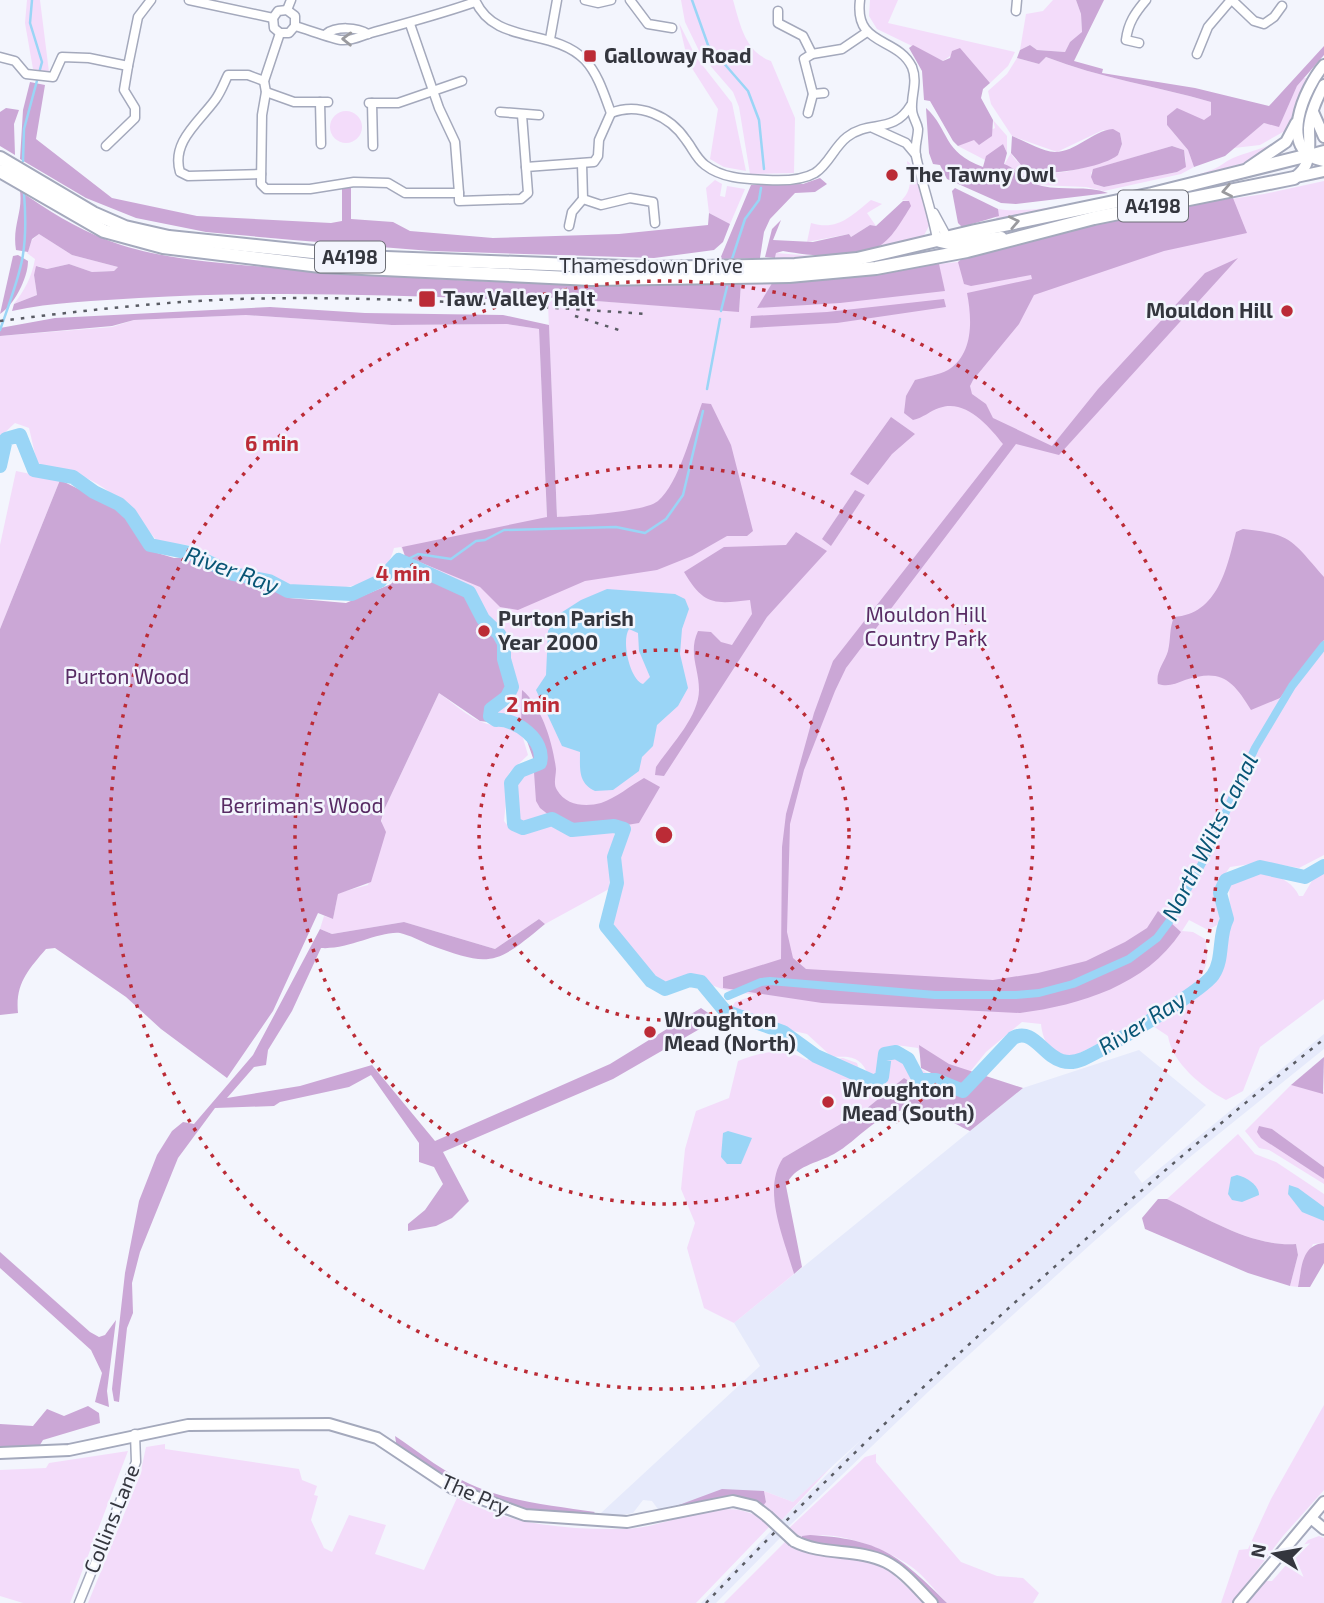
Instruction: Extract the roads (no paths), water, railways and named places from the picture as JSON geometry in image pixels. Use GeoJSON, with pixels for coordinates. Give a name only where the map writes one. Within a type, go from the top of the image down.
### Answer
{"type":"FeatureCollection","features":[{"type":"Feature","properties":{"kind":"main road"},"geometry":{"type":"LineString","coordinates":[[1239,173],[1286,142],[1298,118],[1307,87],[1324,65]]}},
{"type":"Feature","properties":{"kind":"main road"},"geometry":{"type":"LineString","coordinates":[[1294,178],[1302,171],[1309,155],[1309,128],[1324,85]]}},
{"type":"Feature","properties":{"kind":"main road"},"geometry":{"type":"LineString","coordinates":[[1313,112],[1324,137]]}},
{"type":"Feature","properties":{"kind":"main road"},"geometry":{"type":"LineString","coordinates":[[1298,118],[1300,140],[1309,155],[1324,161]]}},
{"type":"Feature","properties":{"kind":"main road"},"geometry":{"type":"LineString","coordinates":[[1309,155],[1324,151]]}},
{"type":"Feature","properties":{"kind":"main road","name":"Thamesdown Drive"},"geometry":{"type":"LineString","coordinates":[[0,172],[112,234],[149,245],[200,253],[427,273],[591,279],[718,272],[863,270],[1309,155]]}},
{"type":"Feature","properties":{"kind":"main road","name":"Thamesdown Drive"},"geometry":{"type":"LineString","coordinates":[[0,158],[82,207],[114,223],[151,234],[202,242],[414,261],[718,272]]}},
{"type":"Feature","properties":{"kind":"main road"},"geometry":{"type":"LineString","coordinates":[[1294,178],[1324,171]]}},
{"type":"Feature","properties":{"kind":"main road","name":"A4198"},"geometry":{"type":"LineString","coordinates":[[944,247],[994,237],[1014,239],[1094,218],[1294,178]]}},
{"type":"Feature","properties":{"kind":"main road","name":"Thamesdown Drive"},"geometry":{"type":"LineString","coordinates":[[773,271],[944,247]]}},
{"type":"Feature","properties":{"kind":"main road","name":"The Pry"},"geometry":{"type":"LineString","coordinates":[[0,1453],[69,1451],[135,1434],[188,1425],[340,1426],[384,1441],[452,1488],[511,1512],[579,1521],[627,1522],[733,1501],[754,1506],[794,1541],[815,1549],[866,1556],[887,1563],[932,1603]]}},
{"type":"Feature","properties":{"kind":"main road"},"geometry":{"type":"LineString","coordinates":[[1239,1603],[1324,1502]]}},
{"type":"Feature","properties":{"kind":"main road"},"geometry":{"type":"LineString","coordinates":[[1311,1518],[1324,1530]]}},
{"type":"Feature","properties":{"kind":"street"},"geometry":{"type":"LineString","coordinates":[[106,146],[135,118],[135,108],[124,92],[138,17],[151,0]]}},
{"type":"Feature","properties":{"kind":"street"},"geometry":{"type":"LineString","coordinates":[[189,0],[273,19]]}},
{"type":"Feature","properties":{"kind":"street"},"geometry":{"type":"LineString","coordinates":[[287,10],[291,0]]}},
{"type":"Feature","properties":{"kind":"street"},"geometry":{"type":"LineString","coordinates":[[550,39],[557,0]]}},
{"type":"Feature","properties":{"kind":"street"},"geometry":{"type":"LineString","coordinates":[[584,0],[598,3],[611,0]]}},
{"type":"Feature","properties":{"kind":"street"},"geometry":{"type":"LineString","coordinates":[[630,0],[650,25],[672,28]]}},
{"type":"Feature","properties":{"kind":"street"},"geometry":{"type":"LineString","coordinates":[[860,0],[860,19],[867,32],[898,51],[909,63],[915,80],[911,105],[913,121],[917,127],[916,155],[944,247]]}},
{"type":"Feature","properties":{"kind":"street"},"geometry":{"type":"LineString","coordinates":[[1016,11],[1017,0]]}},
{"type":"Feature","properties":{"kind":"street"},"geometry":{"type":"LineString","coordinates":[[1139,43],[1126,40],[1135,14],[1146,0]]}},
{"type":"Feature","properties":{"kind":"street"},"geometry":{"type":"LineString","coordinates":[[1197,54],[1208,27],[1231,0],[1254,21],[1264,24],[1274,17],[1282,6]]}},
{"type":"Feature","properties":{"kind":"street"},"geometry":{"type":"LineString","coordinates":[[295,26],[335,39],[361,39],[368,34],[410,24],[475,1],[503,29],[550,39],[573,50],[588,64],[598,80],[611,113],[599,139],[597,158],[591,163],[526,167]]}},
{"type":"Feature","properties":{"kind":"street"},"geometry":{"type":"LineString","coordinates":[[287,10],[295,16],[295,26],[289,33],[280,33],[274,28],[273,19],[278,11],[287,10]]}},
{"type":"Feature","properties":{"kind":"street"},"geometry":{"type":"LineString","coordinates":[[778,11],[778,23],[803,36],[812,54]]}},
{"type":"Feature","properties":{"kind":"street"},"geometry":{"type":"LineString","coordinates":[[410,24],[432,89],[455,142],[458,201],[524,198],[528,193],[522,115]]}},
{"type":"Feature","properties":{"kind":"street"},"geometry":{"type":"LineString","coordinates":[[808,113],[813,94],[803,60],[812,54],[842,49],[867,32]]}},
{"type":"Feature","properties":{"kind":"street"},"geometry":{"type":"LineString","coordinates":[[280,33],[264,81],[267,92],[262,115],[261,184],[266,189],[310,189],[337,182],[355,182],[388,183],[405,193],[458,193]]}},
{"type":"Feature","properties":{"kind":"street"},"geometry":{"type":"LineString","coordinates":[[0,57],[15,61],[26,74],[36,77],[53,77],[62,57],[89,58],[128,65]]}},
{"type":"Feature","properties":{"kind":"street"},"geometry":{"type":"LineString","coordinates":[[261,174],[188,176],[180,172],[179,162],[183,140],[217,98],[228,75],[248,75],[264,81]]}},
{"type":"Feature","properties":{"kind":"street"},"geometry":{"type":"LineString","coordinates":[[373,146],[371,103],[398,103],[432,89],[462,81]]}},
{"type":"Feature","properties":{"kind":"street"},"geometry":{"type":"LineString","coordinates":[[267,92],[291,101],[324,102],[321,144]]}},
{"type":"Feature","properties":{"kind":"street"},"geometry":{"type":"LineString","coordinates":[[813,94],[824,93]]}},
{"type":"Feature","properties":{"kind":"street"},"geometry":{"type":"LineString","coordinates":[[895,137],[893,129],[911,105]]}},
{"type":"Feature","properties":{"kind":"street"},"geometry":{"type":"LineString","coordinates":[[611,113],[634,108],[660,116],[679,131],[694,154],[708,167],[724,175],[759,180],[793,180],[811,175],[825,165],[849,135],[899,120],[913,121]]}},
{"type":"Feature","properties":{"kind":"street"},"geometry":{"type":"LineString","coordinates":[[500,112],[539,115]]}},
{"type":"Feature","properties":{"kind":"street"},"geometry":{"type":"LineString","coordinates":[[873,128],[906,143],[916,155]]}},
{"type":"Feature","properties":{"kind":"street"},"geometry":{"type":"LineString","coordinates":[[906,143],[915,138]]}},
{"type":"Feature","properties":{"kind":"street"},"geometry":{"type":"LineString","coordinates":[[569,226],[572,212],[583,199],[582,164]]}},
{"type":"Feature","properties":{"kind":"street"},"geometry":{"type":"LineString","coordinates":[[583,199],[601,205],[630,198],[653,202],[655,223]]}},
{"type":"Feature","properties":{"kind":"street","name":"Collins Lane"},"geometry":{"type":"LineString","coordinates":[[79,1603],[136,1462],[135,1434]]}},
{"type":"Feature","properties":{"kind":"water"},"geometry":{"type":"Polygon","coordinates":[[[607,589],[675,594],[685,599],[689,609],[682,629],[680,654],[688,688],[678,706],[657,725],[653,746],[642,757],[639,771],[613,790],[595,791],[585,784],[581,775],[580,752],[562,746],[536,690],[546,675],[548,631],[556,616],[581,600],[607,589]],[[629,629],[626,651],[634,675],[643,684],[650,677],[639,651],[638,633],[629,629]]]}},
{"type":"Feature","properties":{"kind":"water"},"geometry":{"type":"Polygon","coordinates":[[[728,1131],[752,1138],[741,1164],[727,1164],[721,1157],[723,1133],[728,1131]]]}},
{"type":"Feature","properties":{"kind":"water"},"geometry":{"type":"Polygon","coordinates":[[[1237,1175],[1251,1182],[1259,1195],[1242,1202],[1232,1200],[1228,1194],[1231,1177],[1237,1175]]]}},
{"type":"Feature","properties":{"kind":"water"},"geometry":{"type":"Polygon","coordinates":[[[1289,1185],[1298,1188],[1324,1207],[1324,1221],[1302,1212],[1288,1194],[1289,1185]]]}},
{"type":"Feature","properties":{"kind":"waterway"},"geometry":{"type":"LineString","coordinates":[[23,161],[24,129],[42,62],[30,23],[32,0]]}},
{"type":"Feature","properties":{"kind":"waterway"},"geometry":{"type":"LineString","coordinates":[[692,0],[708,45],[748,91],[759,120],[764,169]]}},
{"type":"Feature","properties":{"kind":"waterway"},"geometry":{"type":"LineString","coordinates":[[732,259],[745,219],[759,200],[761,188]]}},
{"type":"Feature","properties":{"kind":"waterway"},"geometry":{"type":"LineString","coordinates":[[0,330],[24,249],[24,193]]}},
{"type":"Feature","properties":{"kind":"waterway"},"geometry":{"type":"LineString","coordinates":[[721,311],[727,287]]}},
{"type":"Feature","properties":{"kind":"waterway"},"geometry":{"type":"LineString","coordinates":[[707,389],[720,319]]}},
{"type":"Feature","properties":{"kind":"waterway"},"geometry":{"type":"LineString","coordinates":[[404,561],[418,554],[451,559],[476,541],[485,540],[504,530],[616,527],[645,533],[666,519],[683,495],[703,411]]}},
{"type":"Feature","properties":{"kind":"waterway","name":"River Ray"},"geometry":{"type":"LineString","coordinates":[[0,466],[6,439],[20,435],[34,470],[73,477],[94,492],[119,504],[130,514],[150,545],[190,553],[233,574],[269,581],[288,591],[352,594],[380,581],[399,560],[469,592],[483,619],[499,634],[504,643],[504,659],[512,687],[507,697],[491,709],[490,716],[512,723],[527,732],[534,739],[541,754],[540,763],[520,771],[511,783],[514,824],[523,828],[552,819],[572,830],[614,826],[624,829],[614,857],[617,883],[606,926],[651,981],[665,989],[690,980],[701,982],[725,1011],[783,1032],[816,1056],[874,1082],[882,1077],[885,1054],[896,1052],[908,1059],[919,1080],[936,1080],[963,1091],[1013,1038],[1020,1036],[1032,1039],[1062,1061],[1083,1059],[1131,1033],[1213,975],[1219,962],[1227,919],[1220,893],[1226,880],[1260,867],[1305,877],[1324,866]]}},
{"type":"Feature","properties":{"kind":"waterway","name":"North Wilts Canal"},"geometry":{"type":"LineString","coordinates":[[728,996],[770,981],[935,995],[1039,993],[1073,984],[1129,959],[1157,938],[1169,922],[1205,858],[1255,748],[1292,686],[1324,645]]}},
{"type":"Feature","properties":{"kind":"railway"},"geometry":{"type":"LineString","coordinates":[[0,321],[148,305],[289,298],[442,302],[647,314]]}},
{"type":"Feature","properties":{"kind":"railway"},"geometry":{"type":"LineString","coordinates":[[575,316],[622,331]]}},
{"type":"Feature","properties":{"kind":"railway"},"geometry":{"type":"LineString","coordinates":[[706,1603],[853,1454],[1006,1311],[1163,1173],[1324,1039]]}},
{"type":"Feature","properties":{"kind":"place","name":"Galloway Road"},"geometry":{"type":"Point","coordinates":[590,56]}},
{"type":"Feature","properties":{"kind":"place","name":"The Tawny Owl"},"geometry":{"type":"Point","coordinates":[892,175]}},
{"type":"Feature","properties":{"kind":"place","name":"Taw Valley Halt"},"geometry":{"type":"Point","coordinates":[427,299]}},
{"type":"Feature","properties":{"kind":"place","name":"Mouldon Hill"},"geometry":{"type":"Point","coordinates":[1287,311]}},
{"type":"Feature","properties":{"kind":"place","name":"Purton Parish Year 2000"},"geometry":{"type":"Point","coordinates":[484,631]}},
{"type":"Feature","properties":{"kind":"place","name":"Wroughton Mead (North)"},"geometry":{"type":"Point","coordinates":[650,1032]}},
{"type":"Feature","properties":{"kind":"place","name":"Wroughton Mead (South)"},"geometry":{"type":"Point","coordinates":[828,1102]}},
{"type":"Feature","properties":{"kind":"park label","name":"Mouldon Hill Country Park"},"geometry":{"type":"Point","coordinates":[926,627]}},
{"type":"Feature","properties":{"kind":"park label","name":"Purton Wood"},"geometry":{"type":"Point","coordinates":[127,677]}},
{"type":"Feature","properties":{"kind":"park label","name":"Berriman's Wood"},"geometry":{"type":"Point","coordinates":[302,806]}}]}
